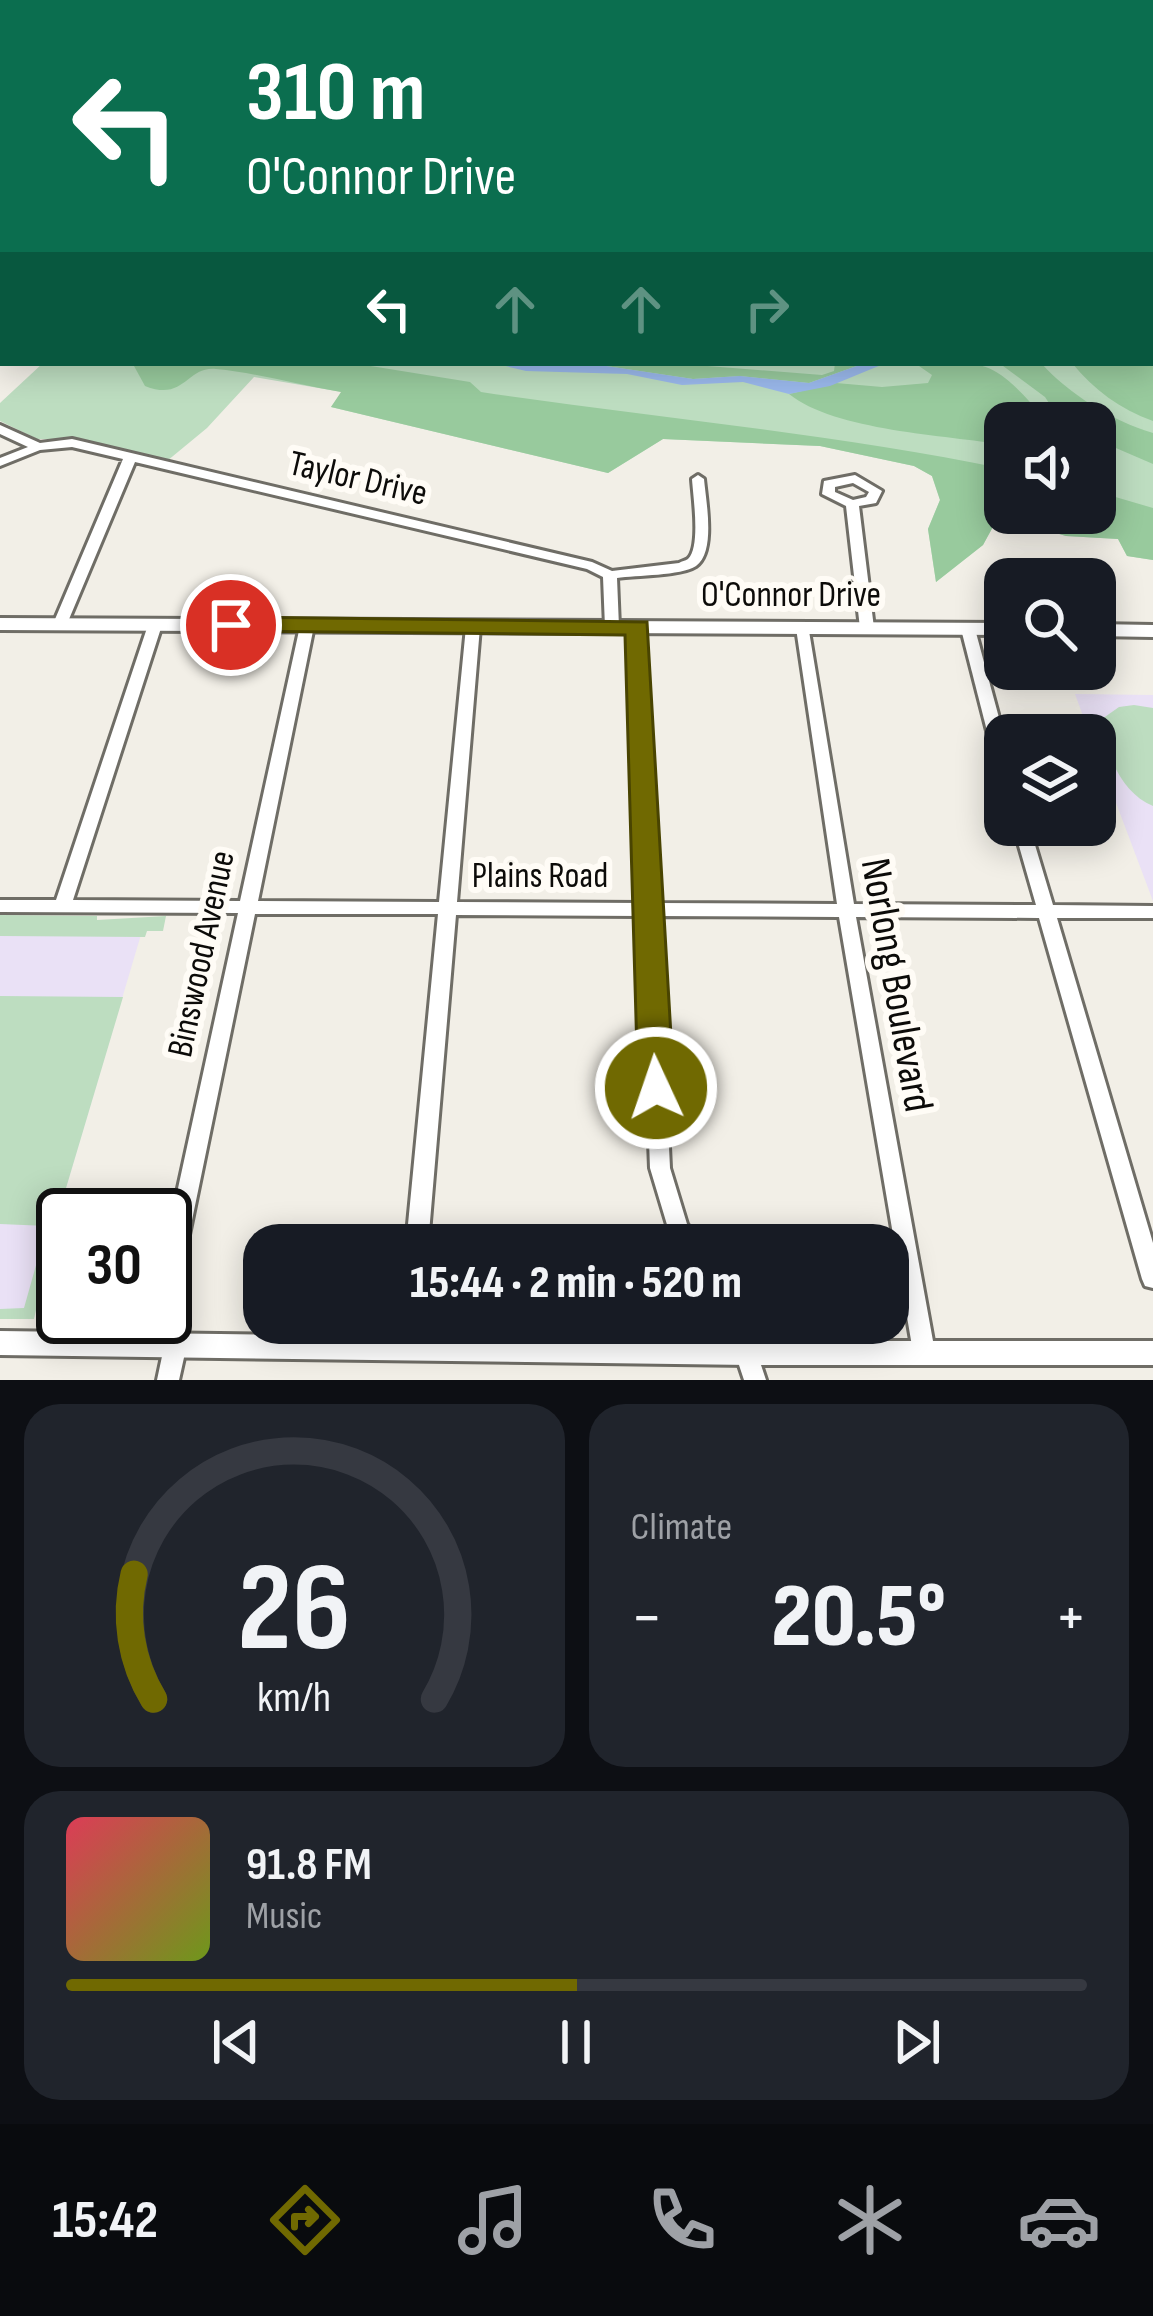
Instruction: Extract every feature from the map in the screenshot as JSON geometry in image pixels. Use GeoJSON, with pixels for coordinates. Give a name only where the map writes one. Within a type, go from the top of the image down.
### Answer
{"type":"FeatureCollection","features":[{"type":"Feature","properties":{"kind":"main road","name":"O'Connor Drive"},"geometry":{"type":"LineString","coordinates":[[2,629],[60,624],[984,629]]}},
{"type":"Feature","properties":{"kind":"main road"},"geometry":{"type":"LineString","coordinates":[[1116,630],[1153,631]]}},
{"type":"Feature","properties":{"kind":"street"},"geometry":{"type":"LineString","coordinates":[[0,428],[38,447]]}},
{"type":"Feature","properties":{"kind":"street","name":"Taylor Drive"},"geometry":{"type":"LineString","coordinates":[[38,447],[72,443],[610,574],[682,568],[697,560],[704,547],[698,479]]}},
{"type":"Feature","properties":{"kind":"street"},"geometry":{"type":"LineString","coordinates":[[0,462],[38,447]]}},
{"type":"Feature","properties":{"kind":"street"},"geometry":{"type":"LineString","coordinates":[[60,624],[132,458]]}},
{"type":"Feature","properties":{"kind":"street"},"geometry":{"type":"LineString","coordinates":[[852,504],[867,628]]}},
{"type":"Feature","properties":{"kind":"street"},"geometry":{"type":"LineString","coordinates":[[610,574],[612,627]]}},
{"type":"Feature","properties":{"kind":"street"},"geometry":{"type":"LineString","coordinates":[[64,905],[155,625]]}},
{"type":"Feature","properties":{"kind":"street","name":"Binswood Avenue"},"geometry":{"type":"LineString","coordinates":[[189,1188],[307,626]]}},
{"type":"Feature","properties":{"kind":"street"},"geometry":{"type":"LineString","coordinates":[[419,1224],[473,627]]}},
{"type":"Feature","properties":{"kind":"street"},"geometry":{"type":"LineString","coordinates":[[638,627],[660,1168],[677,1224]]}},
{"type":"Feature","properties":{"kind":"street","name":"Norlong Boulevard"},"geometry":{"type":"LineString","coordinates":[[803,628],[924,1352]]}},
{"type":"Feature","properties":{"kind":"street"},"geometry":{"type":"LineString","coordinates":[[968,629],[990,714]]}},
{"type":"Feature","properties":{"kind":"street"},"geometry":{"type":"LineString","coordinates":[[1027,846],[1153,1279]]}},
{"type":"Feature","properties":{"kind":"street","name":"Plains Road"},"geometry":{"type":"LineString","coordinates":[[0,906],[1153,912]]}},
{"type":"Feature","properties":{"kind":"street"},"geometry":{"type":"LineString","coordinates":[[192,1335],[243,1335]]}},
{"type":"Feature","properties":{"kind":"street"},"geometry":{"type":"LineString","coordinates":[[0,1343],[36,1341]]}},
{"type":"Feature","properties":{"kind":"street"},"geometry":{"type":"LineString","coordinates":[[165,1344],[168,1380]]}},
{"type":"Feature","properties":{"kind":"street"},"geometry":{"type":"LineString","coordinates":[[500,1344],[752,1366],[924,1352],[1153,1353]]}},
{"type":"Feature","properties":{"kind":"shaded area"},"geometry":{"type":"Polygon","coordinates":[[[1075,694],[1153,695],[1153,901],[1116,803],[1116,714],[1082,714],[1075,694]]]}},
{"type":"Feature","properties":{"kind":"shaded area"},"geometry":{"type":"Polygon","coordinates":[[[145,921],[66,1188],[36,1188],[34,1319],[0,1318],[0,922],[145,921]]]}},
{"type":"Feature","properties":{"kind":"green space"},"geometry":{"type":"Polygon","coordinates":[[[40,366],[1153,366],[1153,560],[1127,556],[1118,539],[1059,534],[1116,534],[1116,402],[984,402],[984,534],[989,534],[983,545],[936,582],[928,529],[940,500],[932,476],[914,466],[820,446],[663,439],[608,473],[331,407],[342,392],[254,377],[207,428],[167,461],[78,439],[37,439],[0,421],[0,403],[40,366]]]}},
{"type":"Feature","properties":{"kind":"green space"},"geometry":{"type":"Polygon","coordinates":[[[134,366],[371,366],[470,382],[481,392],[940,456],[984,465],[984,534],[989,534],[983,545],[936,582],[928,529],[940,500],[932,476],[914,466],[820,446],[663,439],[608,473],[331,407],[341,392],[247,373],[206,370],[177,387],[145,386],[134,366]]]}},
{"type":"Feature","properties":{"kind":"green space"},"geometry":{"type":"Polygon","coordinates":[[[606,366],[708,366],[822,375],[834,371],[835,366],[857,366],[809,383],[740,376],[693,379],[606,366]]]}},
{"type":"Feature","properties":{"kind":"green space"},"geometry":{"type":"Polygon","coordinates":[[[919,366],[983,366],[997,372],[1030,402],[984,402],[984,442],[862,424],[789,394],[836,383],[882,387],[928,383],[932,375],[919,366]]]}},
{"type":"Feature","properties":{"kind":"green space"},"geometry":{"type":"Polygon","coordinates":[[[1003,366],[1044,366],[1088,402],[1048,402],[1003,366]]]}},
{"type":"Feature","properties":{"kind":"green space"},"geometry":{"type":"Polygon","coordinates":[[[1075,366],[1153,366],[1153,421],[1108,398],[1075,366]]]}},
{"type":"Feature","properties":{"kind":"green space"},"geometry":{"type":"Polygon","coordinates":[[[1116,418],[1153,433],[1153,464],[1116,448],[1116,418]]]}},
{"type":"Feature","properties":{"kind":"green space"},"geometry":{"type":"Polygon","coordinates":[[[1116,497],[1153,508],[1153,560],[1127,556],[1118,539],[1059,534],[1116,534],[1116,497]]]}},
{"type":"Feature","properties":{"kind":"green space"},"geometry":{"type":"Polygon","coordinates":[[[1119,707],[1153,708],[1153,806],[1132,792],[1116,767],[1116,714],[1109,714],[1119,707]]]}},
{"type":"Feature","properties":{"kind":"green space"},"geometry":{"type":"Polygon","coordinates":[[[0,915],[97,916],[97,920],[166,916],[163,931],[147,931],[145,937],[0,936],[0,915]]]}},
{"type":"Feature","properties":{"kind":"green space"},"geometry":{"type":"Polygon","coordinates":[[[0,996],[123,997],[66,1188],[36,1188],[36,1226],[0,1224],[0,996]]]}},
{"type":"Feature","properties":{"kind":"green space"},"geometry":{"type":"Polygon","coordinates":[[[36,1265],[34,1319],[0,1319],[0,1309],[24,1308],[36,1265]]]}},
{"type":"Feature","properties":{"kind":"water"},"geometry":{"type":"Polygon","coordinates":[[[505,366],[606,366],[693,379],[740,376],[809,383],[857,366],[879,366],[830,386],[789,394],[743,382],[682,385],[627,374],[526,371],[505,366]]]}},
{"type":"Feature","properties":{"kind":"route"},"geometry":{"type":"LineString","coordinates":[[231,625],[638,627],[656,1088]]}}]}
